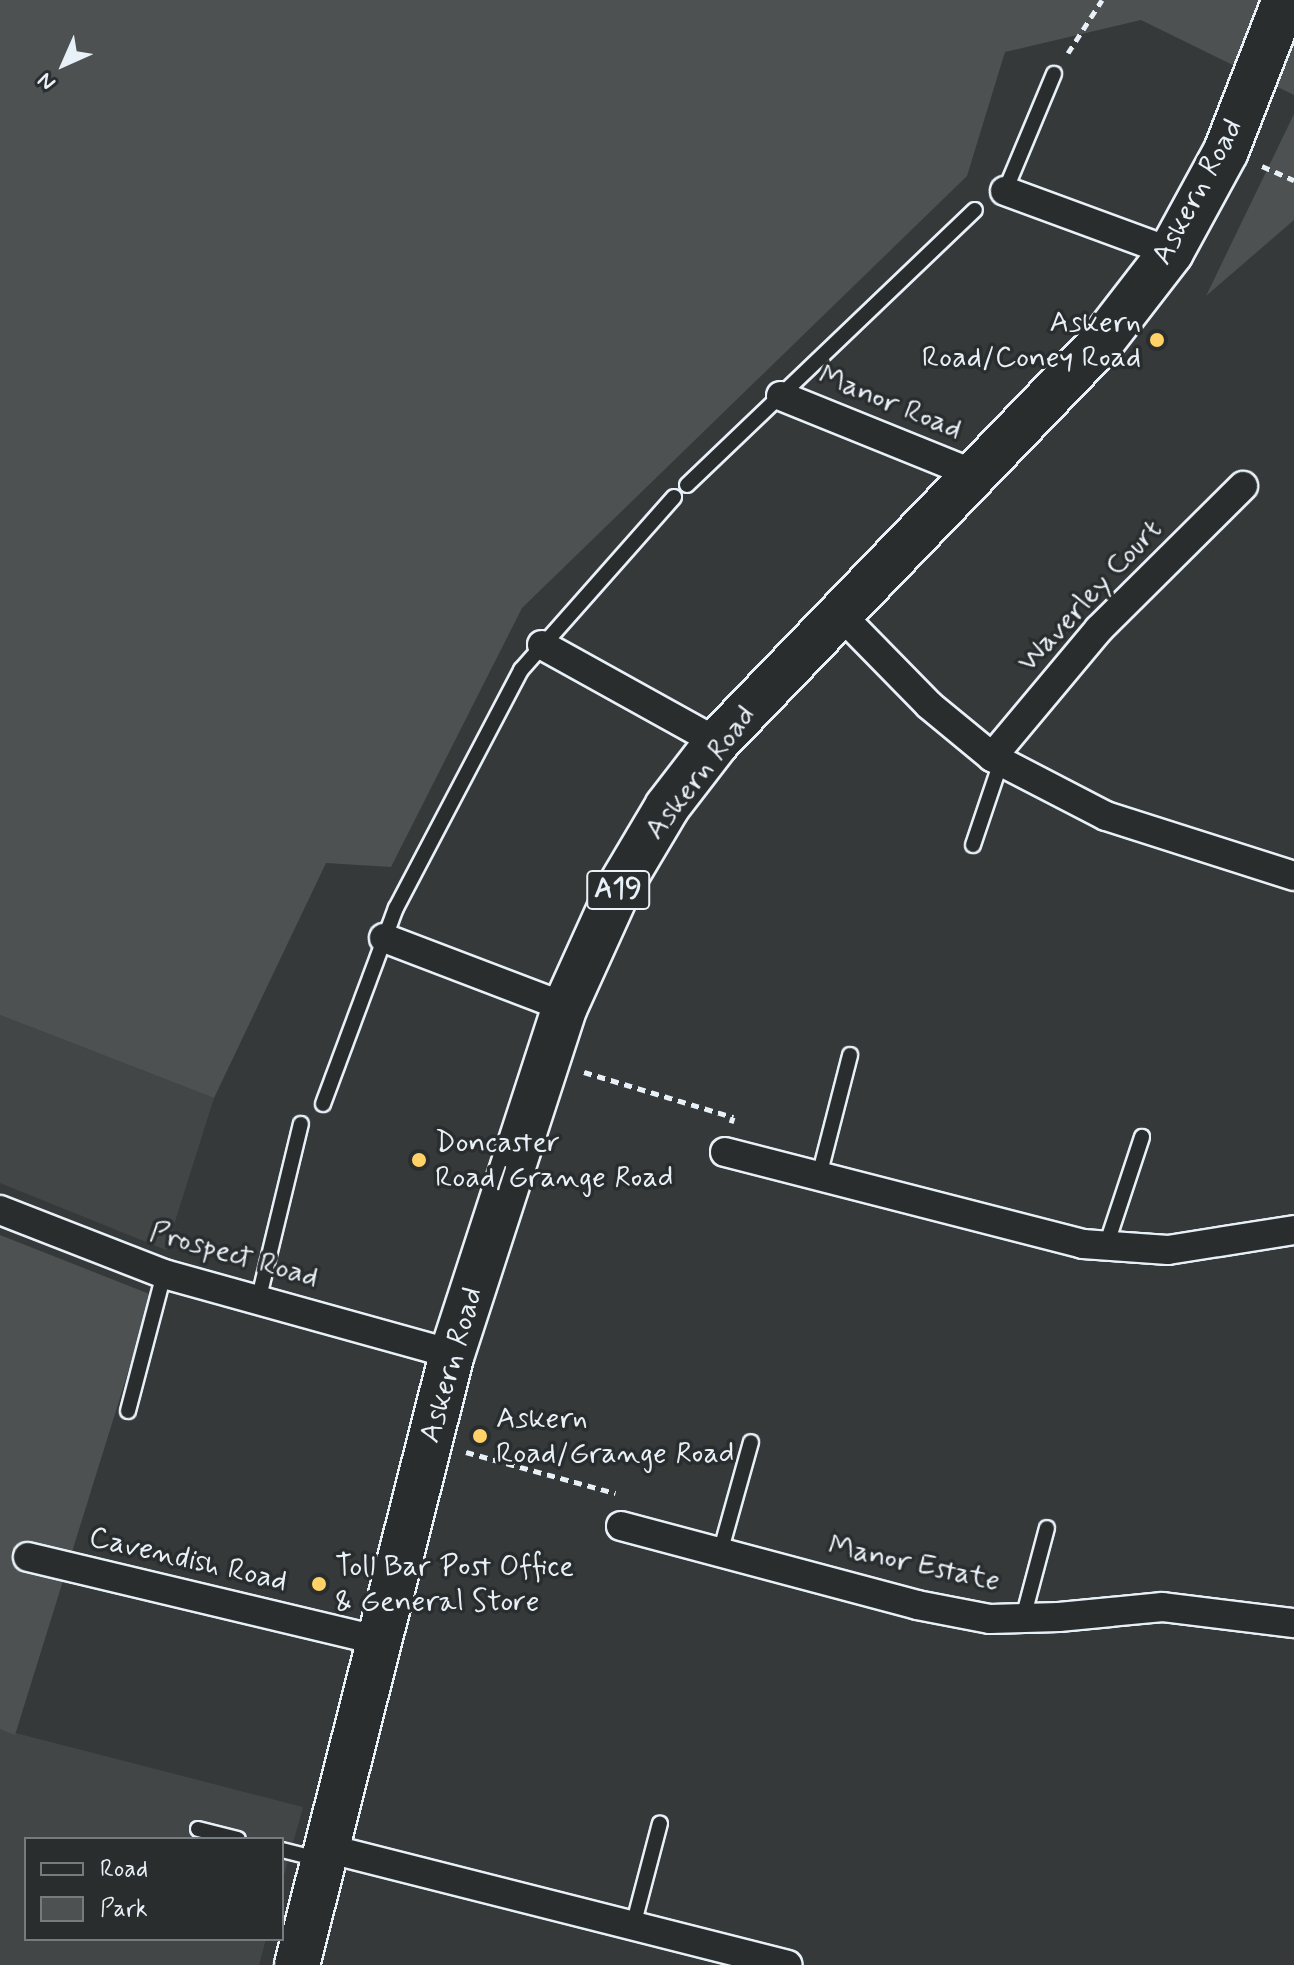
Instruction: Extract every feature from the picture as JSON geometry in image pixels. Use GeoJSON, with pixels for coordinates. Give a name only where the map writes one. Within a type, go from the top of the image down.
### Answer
{"type":"FeatureCollection","features":[{"type":"Feature","properties":{"kind":"highway","name":"Askern Road"},"geometry":{"type":"LineString","coordinates":[[297,1965],[310,1853],[380,1641],[452,1354],[565,1007],[619,888],[667,807],[717,742],[1100,344],[1171,252],[1226,151],[1285,0]]}},
{"type":"Feature","properties":{"kind":"street"},"geometry":{"type":"LineString","coordinates":[[1005,191],[1171,252]]}},
{"type":"Feature","properties":{"kind":"street","name":"Manor Road"},"geometry":{"type":"LineString","coordinates":[[781,396],[974,474]]}},
{"type":"Feature","properties":{"kind":"street","name":"Waverley Court"},"geometry":{"type":"LineString","coordinates":[[996,760],[1099,629],[1243,486]]}},
{"type":"Feature","properties":{"kind":"street"},"geometry":{"type":"LineString","coordinates":[[841,615],[929,705],[996,760],[1106,816],[1294,876]]}},
{"type":"Feature","properties":{"kind":"street"},"geometry":{"type":"LineString","coordinates":[[542,645],[717,742]]}},
{"type":"Feature","properties":{"kind":"street"},"geometry":{"type":"LineString","coordinates":[[384,938],[565,1007]]}},
{"type":"Feature","properties":{"kind":"street"},"geometry":{"type":"LineString","coordinates":[[725,1152],[1083,1244],[1168,1250],[1294,1230]]}},
{"type":"Feature","properties":{"kind":"street","name":"Prospect Road"},"geometry":{"type":"LineString","coordinates":[[0,1210],[164,1274],[259,1297],[452,1354]]}},
{"type":"Feature","properties":{"kind":"street","name":"Manor Estate"},"geometry":{"type":"LineString","coordinates":[[621,1526],[917,1605],[990,1619],[1163,1607],[1294,1623]]}},
{"type":"Feature","properties":{"kind":"street","name":"Cavendish Road"},"geometry":{"type":"LineString","coordinates":[[28,1557],[380,1641]]}},
{"type":"Feature","properties":{"kind":"street"},"geometry":{"type":"LineString","coordinates":[[310,1853],[633,1926],[730,1958],[787,1965]]}},
{"type":"Feature","properties":{"kind":"lane"},"geometry":{"type":"LineString","coordinates":[[1005,191],[1054,74]]}},
{"type":"Feature","properties":{"kind":"lane"},"geometry":{"type":"LineString","coordinates":[[687,485],[975,210]]}},
{"type":"Feature","properties":{"kind":"lane"},"geometry":{"type":"LineString","coordinates":[[323,1104],[384,938],[421,856],[521,670],[674,497]]}},
{"type":"Feature","properties":{"kind":"lane"},"geometry":{"type":"LineString","coordinates":[[973,845],[996,760]]}},
{"type":"Feature","properties":{"kind":"lane"},"geometry":{"type":"LineString","coordinates":[[819,1176],[850,1055]]}},
{"type":"Feature","properties":{"kind":"lane"},"geometry":{"type":"LineString","coordinates":[[259,1297],[301,1124]]}},
{"type":"Feature","properties":{"kind":"lane"},"geometry":{"type":"LineString","coordinates":[[1106,1246],[1142,1137]]}},
{"type":"Feature","properties":{"kind":"lane"},"geometry":{"type":"LineString","coordinates":[[128,1411],[164,1274]]}},
{"type":"Feature","properties":{"kind":"lane"},"geometry":{"type":"LineString","coordinates":[[720,1553],[751,1442]]}},
{"type":"Feature","properties":{"kind":"lane"},"geometry":{"type":"LineString","coordinates":[[1023,1618],[1047,1528]]}},
{"type":"Feature","properties":{"kind":"lane"},"geometry":{"type":"LineString","coordinates":[[633,1926],[660,1823]]}},
{"type":"Feature","properties":{"kind":"lane"},"geometry":{"type":"LineString","coordinates":[[198,1829],[230,1837]]}},
{"type":"Feature","properties":{"kind":"path"},"geometry":{"type":"LineString","coordinates":[[1054,74],[1102,0]]}},
{"type":"Feature","properties":{"kind":"path"},"geometry":{"type":"LineString","coordinates":[[547,1061],[733,1117],[725,1152]]}},
{"type":"Feature","properties":{"kind":"path"},"geometry":{"type":"LineString","coordinates":[[428,1442],[629,1497],[621,1526]]}},
{"type":"Feature","properties":{"kind":"shaded area"},"geometry":{"type":"Polygon","coordinates":[[[0,1015],[214,1098],[166,1250],[0,1183],[0,1015]]]}},
{"type":"Feature","properties":{"kind":"shaded area"},"geometry":{"type":"Polygon","coordinates":[[[0,1729],[303,1807],[284,1876],[284,1837],[24,1837],[24,1941],[265,1941],[259,1965],[0,1965],[0,1729]]]}},
{"type":"Feature","properties":{"kind":"green space"},"geometry":{"type":"Polygon","coordinates":[[[0,0],[1294,0],[1294,95],[1141,20],[1005,52],[967,176],[522,608],[391,867],[326,863],[214,1098],[0,1015],[0,0]]]}},
{"type":"Feature","properties":{"kind":"green space"},"geometry":{"type":"Polygon","coordinates":[[[1294,114],[1294,220],[1206,296],[1294,114]]]}},
{"type":"Feature","properties":{"kind":"green space"},"geometry":{"type":"Polygon","coordinates":[[[0,1235],[152,1295],[15,1735],[0,1729],[0,1235]]]}},
{"type":"Feature","properties":{"kind":"place","name":"Askern Road/Coney Road"},"geometry":{"type":"Point","coordinates":[1157,340]}},
{"type":"Feature","properties":{"kind":"place","name":"Doncaster Road/Grange Road"},"geometry":{"type":"Point","coordinates":[419,1160]}},
{"type":"Feature","properties":{"kind":"place","name":"Askern Road/Grange Road"},"geometry":{"type":"Point","coordinates":[480,1436]}},
{"type":"Feature","properties":{"kind":"place","name":"Toll Bar Post Office & General Store"},"geometry":{"type":"Point","coordinates":[319,1584]}}]}
